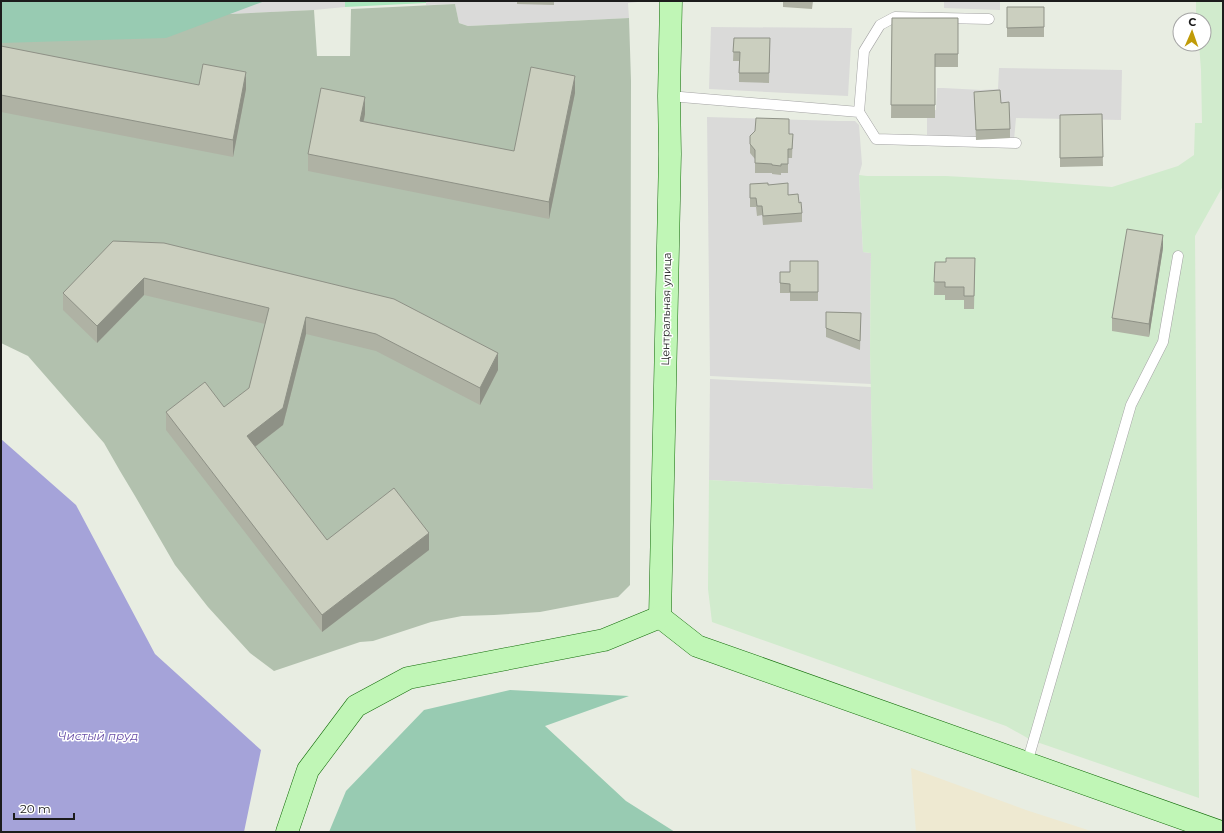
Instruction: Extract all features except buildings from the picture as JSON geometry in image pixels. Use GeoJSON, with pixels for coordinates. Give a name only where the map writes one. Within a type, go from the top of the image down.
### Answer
{"type":"FeatureCollection","features":[{"type":"Feature","properties":{"kind":"main road","name":"Центральная улица"},"geometry":{"type":"LineString","coordinates":[[660,617],[670,162],[669,96],[671,1]]}},
{"type":"Feature","properties":{"kind":"main road"},"geometry":{"type":"LineString","coordinates":[[287,832],[308,770],[356,706],[408,678],[604,640],[660,617],[698,646],[1222,832]]}},
{"type":"Feature","properties":{"kind":"lane"},"geometry":{"type":"LineString","coordinates":[[989,18],[895,17],[880,25],[864,52],[859,112],[876,139],[1016,143]]}},
{"type":"Feature","properties":{"kind":"lane"},"geometry":{"type":"LineString","coordinates":[[669,96],[859,112]]}},
{"type":"Feature","properties":{"kind":"lane"},"geometry":{"type":"LineString","coordinates":[[1027,763],[1130,405],[1162,342],[1178,256]]}},
{"type":"Feature","properties":{"kind":"shaded area"},"geometry":{"type":"Polygon","coordinates":[[[1,1],[230,14],[314,10],[317,56],[350,56],[351,9],[455,4],[459,23],[468,26],[629,18],[631,81],[630,585],[618,597],[540,612],[462,616],[431,622],[373,641],[360,642],[274,671],[250,653],[208,607],[175,565],[104,443],[28,356],[1,343],[1,1]]]}},
{"type":"Feature","properties":{"kind":"shaded area"},"geometry":{"type":"Polygon","coordinates":[[[181,1],[345,1],[345,7],[230,14],[181,1]]]}},
{"type":"Feature","properties":{"kind":"shaded area"},"geometry":{"type":"Polygon","coordinates":[[[426,1],[647,1],[628,3],[629,18],[468,26],[459,23],[455,4],[426,5],[426,1]]]}},
{"type":"Feature","properties":{"kind":"shaded area"},"geometry":{"type":"Polygon","coordinates":[[[944,1],[1000,1],[1000,10],[944,8],[944,1]]]}},
{"type":"Feature","properties":{"kind":"shaded area"},"geometry":{"type":"Polygon","coordinates":[[[1196,1],[1223,1],[1223,186],[1195,236],[1199,798],[1031,740],[1006,726],[712,622],[708,589],[709,480],[873,489],[870,350],[871,253],[863,252],[859,175],[946,176],[1112,187],[1178,166],[1194,155],[1195,123],[1202,123],[1200,52],[1212,52],[1212,12],[1196,12],[1196,1]]]}},
{"type":"Feature","properties":{"kind":"shaded area"},"geometry":{"type":"Polygon","coordinates":[[[711,27],[852,28],[848,96],[709,89],[711,27]]]}},
{"type":"Feature","properties":{"kind":"shaded area"},"geometry":{"type":"Polygon","coordinates":[[[999,68],[1122,70],[1121,120],[1016,118],[1014,140],[927,141],[927,111],[936,110],[937,88],[981,90],[998,89],[999,68]]]}},
{"type":"Feature","properties":{"kind":"shaded area"},"geometry":{"type":"Polygon","coordinates":[[[707,117],[855,121],[859,125],[862,164],[859,175],[863,252],[871,253],[871,384],[710,376],[707,117]]]}},
{"type":"Feature","properties":{"kind":"shaded area"},"geometry":{"type":"Polygon","coordinates":[[[710,379],[871,387],[873,489],[709,480],[710,379]]]}},
{"type":"Feature","properties":{"kind":"shaded area"},"geometry":{"type":"Polygon","coordinates":[[[911,768],[1026,810],[1094,832],[916,832],[911,768]]]}},
{"type":"Feature","properties":{"kind":"green space"},"geometry":{"type":"Polygon","coordinates":[[[1,1],[265,1],[166,38],[1,43],[1,1]]]}},
{"type":"Feature","properties":{"kind":"green space"},"geometry":{"type":"Polygon","coordinates":[[[345,1],[426,1],[426,3],[345,7],[345,1]]]}},
{"type":"Feature","properties":{"kind":"green space"},"geometry":{"type":"Polygon","coordinates":[[[510,690],[629,696],[545,726],[626,801],[675,832],[329,832],[346,791],[424,710],[510,690]]]}},
{"type":"Feature","properties":{"kind":"water","name":"Чистый пруд"},"geometry":{"type":"Polygon","coordinates":[[[1,439],[76,505],[155,654],[261,750],[244,832],[1,832],[1,439]]]}}]}
